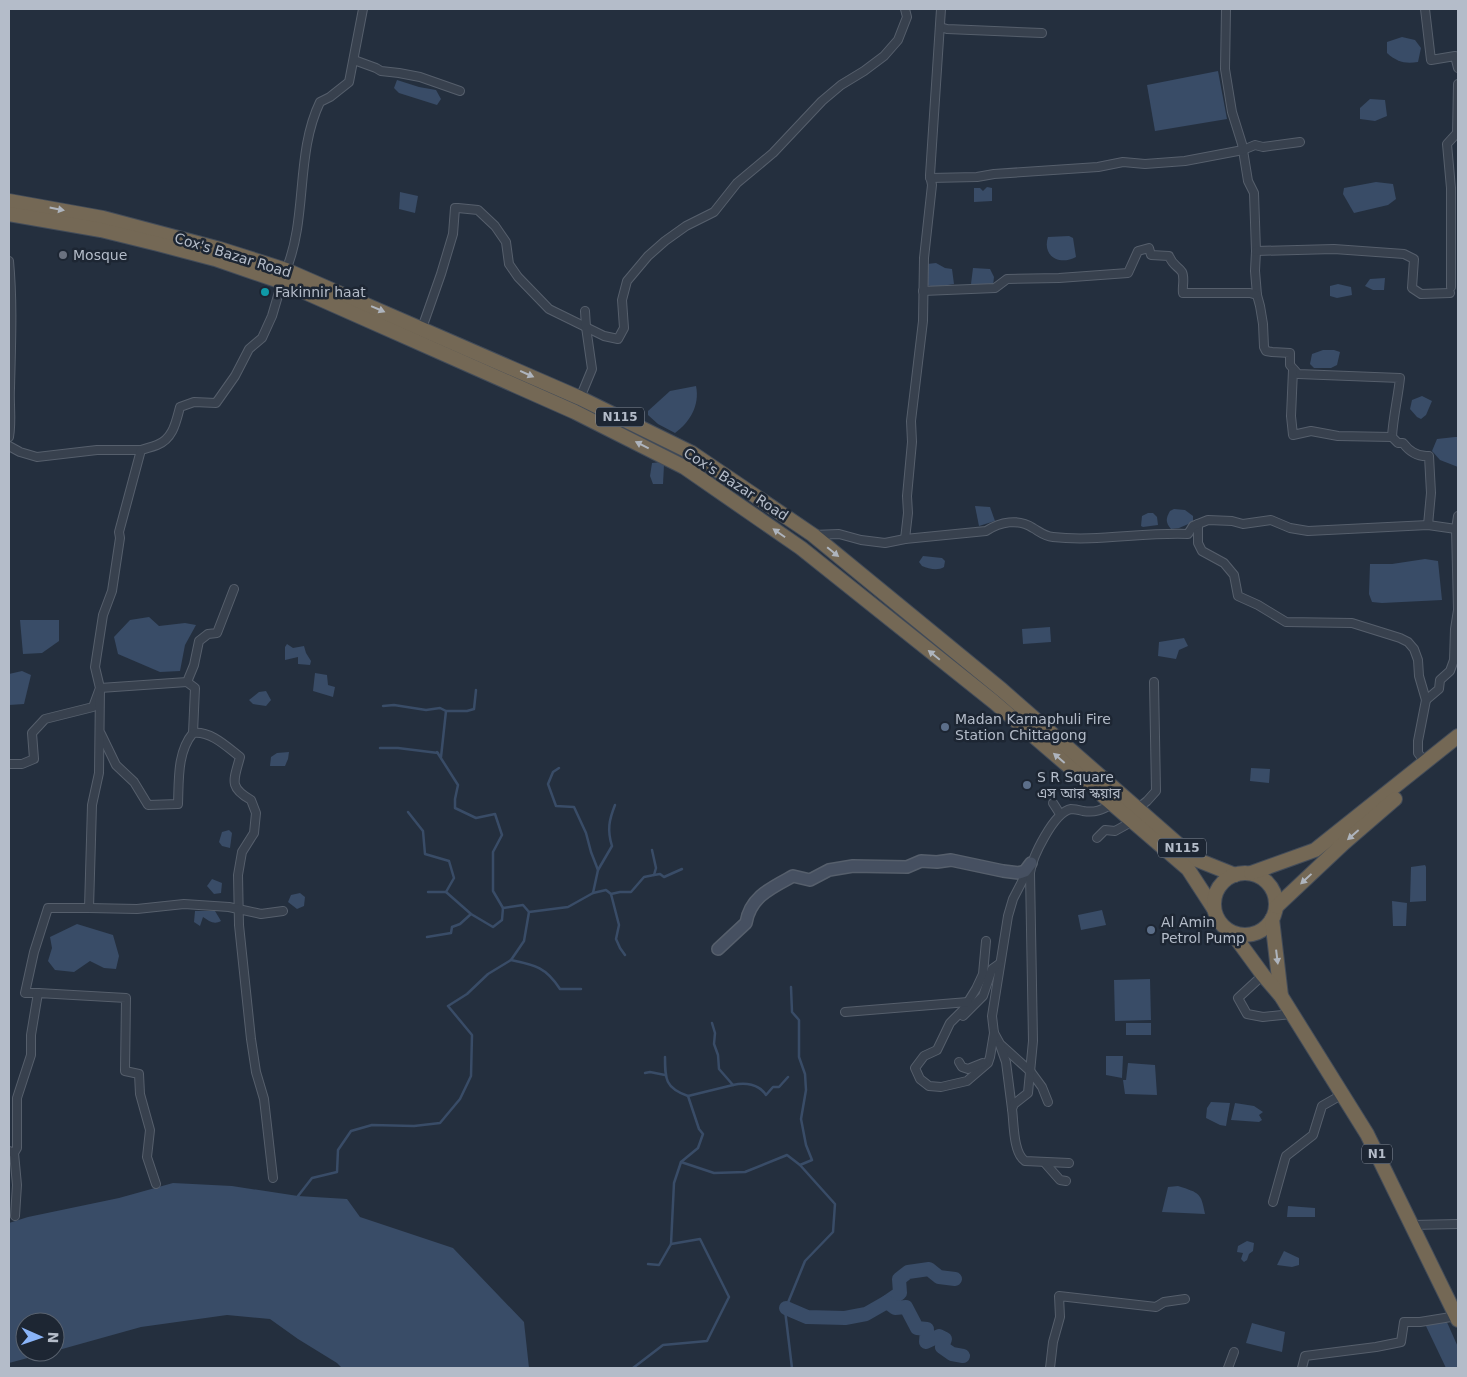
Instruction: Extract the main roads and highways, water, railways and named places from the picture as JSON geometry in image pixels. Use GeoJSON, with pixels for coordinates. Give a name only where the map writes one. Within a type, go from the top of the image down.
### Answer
{"type":"FeatureCollection","features":[{"type":"Feature","properties":{"kind":"highway","name":"Cox's Bazar Road"},"geometry":{"type":"LineString","coordinates":[[9,201],[122,223],[220,249],[284,276],[575,412],[684,466],[801,548],[994,702],[1112,804],[1135,815],[1195,859],[1235,874]]}},
{"type":"Feature","properties":{"kind":"highway","name":"Cox's Bazar Road"},"geometry":{"type":"LineString","coordinates":[[9,214],[101,230],[284,276],[422,328],[580,398],[692,453],[813,535],[1002,690],[1135,815],[1188,869],[1214,909]]}},
{"type":"Feature","properties":{"kind":"highway"},"geometry":{"type":"LineString","coordinates":[[1458,736],[1315,850],[1251,874],[1235,874],[1222,882],[1214,902],[1218,921],[1233,934],[1240,936],[1262,931],[1274,913],[1357,832],[1458,748]]}},
{"type":"Feature","properties":{"kind":"highway"},"geometry":{"type":"LineString","coordinates":[[1251,874],[1265,880],[1270,885],[1276,899],[1274,913]]}},
{"type":"Feature","properties":{"kind":"highway","name":"N1"},"geometry":{"type":"LineString","coordinates":[[1274,913],[1281,996]]}},
{"type":"Feature","properties":{"kind":"highway","name":"N1"},"geometry":{"type":"LineString","coordinates":[[1233,934],[1281,996],[1367,1134],[1457,1318]]}},
{"type":"Feature","properties":{"kind":"water"},"geometry":{"type":"Polygon","coordinates":[[[1402,37],[1415,40],[1421,48],[1418,62],[1401,62],[1387,53],[1387,42],[1402,37]]]}},
{"type":"Feature","properties":{"kind":"water"},"geometry":{"type":"Polygon","coordinates":[[[1218,71],[1227,119],[1155,131],[1147,85],[1218,71]]]}},
{"type":"Feature","properties":{"kind":"water"},"geometry":{"type":"Polygon","coordinates":[[[397,80],[436,90],[441,99],[437,105],[399,93],[394,88],[397,80]]]}},
{"type":"Feature","properties":{"kind":"water"},"geometry":{"type":"Polygon","coordinates":[[[1370,99],[1385,100],[1387,116],[1375,121],[1360,119],[1360,108],[1370,99]]]}},
{"type":"Feature","properties":{"kind":"water"},"geometry":{"type":"Polygon","coordinates":[[[1376,182],[1393,184],[1396,199],[1388,205],[1354,213],[1343,194],[1344,188],[1376,182]]]}},
{"type":"Feature","properties":{"kind":"water"},"geometry":{"type":"Polygon","coordinates":[[[987,187],[992,188],[992,201],[974,202],[974,188],[980,188],[983,191],[987,187]]]}},
{"type":"Feature","properties":{"kind":"water"},"geometry":{"type":"Polygon","coordinates":[[[400,192],[418,196],[415,213],[399,209],[400,192]]]}},
{"type":"Feature","properties":{"kind":"water"},"geometry":{"type":"Polygon","coordinates":[[[1069,236],[1073,238],[1076,257],[1070,260],[1053,258],[1047,249],[1048,237],[1069,236]]]}},
{"type":"Feature","properties":{"kind":"water"},"geometry":{"type":"Polygon","coordinates":[[[936,263],[945,268],[952,269],[954,284],[935,287],[926,285],[927,264],[936,263]]]}},
{"type":"Feature","properties":{"kind":"water"},"geometry":{"type":"Polygon","coordinates":[[[973,268],[990,269],[994,277],[993,286],[971,284],[973,268]]]}},
{"type":"Feature","properties":{"kind":"water"},"geometry":{"type":"Polygon","coordinates":[[[1385,278],[1384,290],[1373,290],[1365,286],[1370,279],[1385,278]]]}},
{"type":"Feature","properties":{"kind":"water"},"geometry":{"type":"Polygon","coordinates":[[[1338,284],[1351,287],[1352,295],[1337,298],[1330,296],[1330,286],[1338,284]]]}},
{"type":"Feature","properties":{"kind":"water"},"geometry":{"type":"Polygon","coordinates":[[[1323,350],[1340,352],[1337,365],[1331,368],[1314,368],[1310,364],[1312,354],[1323,350]]]}},
{"type":"Feature","properties":{"kind":"water"},"geometry":{"type":"Polygon","coordinates":[[[696,386],[697,400],[693,412],[685,424],[675,433],[658,424],[648,415],[648,411],[670,391],[696,386]]]}},
{"type":"Feature","properties":{"kind":"water"},"geometry":{"type":"Polygon","coordinates":[[[1422,396],[1432,401],[1426,415],[1421,419],[1410,409],[1412,400],[1422,396]]]}},
{"type":"Feature","properties":{"kind":"water"},"geometry":{"type":"Polygon","coordinates":[[[1458,437],[1458,467],[1440,460],[1432,451],[1437,439],[1458,437]]]}},
{"type":"Feature","properties":{"kind":"water"},"geometry":{"type":"Polygon","coordinates":[[[662,462],[664,465],[663,484],[653,484],[650,476],[652,463],[662,462]]]}},
{"type":"Feature","properties":{"kind":"water"},"geometry":{"type":"Polygon","coordinates":[[[975,506],[990,507],[995,521],[979,526],[975,506]]]}},
{"type":"Feature","properties":{"kind":"water"},"geometry":{"type":"Polygon","coordinates":[[[1174,509],[1185,510],[1193,516],[1193,522],[1171,529],[1167,518],[1170,511],[1174,509]]]}},
{"type":"Feature","properties":{"kind":"water"},"geometry":{"type":"Polygon","coordinates":[[[1153,513],[1157,517],[1158,525],[1141,526],[1142,516],[1153,513]]]}},
{"type":"Feature","properties":{"kind":"water"},"geometry":{"type":"Polygon","coordinates":[[[923,556],[942,558],[945,561],[944,567],[933,569],[922,566],[919,562],[923,556]]]}},
{"type":"Feature","properties":{"kind":"water"},"geometry":{"type":"Polygon","coordinates":[[[1425,559],[1438,561],[1442,600],[1372,602],[1369,594],[1370,564],[1392,564],[1425,559]]]}},
{"type":"Feature","properties":{"kind":"water"},"geometry":{"type":"Polygon","coordinates":[[[149,617],[159,626],[185,623],[196,625],[185,645],[180,671],[160,672],[118,654],[114,637],[130,620],[149,617]]]}},
{"type":"Feature","properties":{"kind":"water"},"geometry":{"type":"Polygon","coordinates":[[[20,620],[59,620],[59,641],[42,653],[23,654],[20,620]]]}},
{"type":"Feature","properties":{"kind":"water"},"geometry":{"type":"Polygon","coordinates":[[[1050,627],[1051,642],[1023,644],[1022,629],[1050,627]]]}},
{"type":"Feature","properties":{"kind":"water"},"geometry":{"type":"Polygon","coordinates":[[[1184,638],[1188,646],[1179,650],[1176,659],[1158,656],[1159,642],[1184,638]]]}},
{"type":"Feature","properties":{"kind":"water"},"geometry":{"type":"Polygon","coordinates":[[[287,644],[293,648],[304,646],[311,661],[310,665],[298,664],[298,657],[285,660],[285,647],[287,644]]]}},
{"type":"Feature","properties":{"kind":"water"},"geometry":{"type":"Polygon","coordinates":[[[22,671],[31,675],[24,704],[9,705],[9,674],[22,671]]]}},
{"type":"Feature","properties":{"kind":"water"},"geometry":{"type":"Polygon","coordinates":[[[315,673],[327,675],[328,685],[335,687],[333,697],[313,691],[315,673]]]}},
{"type":"Feature","properties":{"kind":"water"},"geometry":{"type":"Polygon","coordinates":[[[266,691],[271,700],[266,706],[253,704],[249,700],[259,692],[266,691]]]}},
{"type":"Feature","properties":{"kind":"water"},"geometry":{"type":"Polygon","coordinates":[[[289,752],[285,766],[270,766],[271,757],[277,753],[289,752]]]}},
{"type":"Feature","properties":{"kind":"water"},"geometry":{"type":"Polygon","coordinates":[[[1251,768],[1270,769],[1269,783],[1250,781],[1251,768]]]}},
{"type":"Feature","properties":{"kind":"water"},"geometry":{"type":"Polygon","coordinates":[[[229,830],[232,833],[230,848],[222,846],[219,842],[222,832],[229,830]]]}},
{"type":"Feature","properties":{"kind":"water"},"geometry":{"type":"Polygon","coordinates":[[[1425,865],[1426,901],[1410,902],[1411,867],[1425,865]]]}},
{"type":"Feature","properties":{"kind":"water"},"geometry":{"type":"Polygon","coordinates":[[[212,879],[222,883],[221,893],[214,894],[207,886],[212,879]]]}},
{"type":"Feature","properties":{"kind":"water"},"geometry":{"type":"Polygon","coordinates":[[[300,893],[305,897],[304,906],[297,909],[288,902],[291,895],[300,893]]]}},
{"type":"Feature","properties":{"kind":"water"},"geometry":{"type":"Polygon","coordinates":[[[1392,901],[1407,903],[1406,926],[1393,926],[1392,901]]]}},
{"type":"Feature","properties":{"kind":"water"},"geometry":{"type":"Polygon","coordinates":[[[1102,910],[1106,925],[1081,930],[1078,915],[1102,910]]]}},
{"type":"Feature","properties":{"kind":"water"},"geometry":{"type":"Polygon","coordinates":[[[195,911],[215,911],[221,921],[214,923],[203,917],[200,926],[194,922],[195,911]]]}},
{"type":"Feature","properties":{"kind":"water"},"geometry":{"type":"Polygon","coordinates":[[[77,924],[113,935],[119,956],[116,969],[104,968],[90,961],[74,972],[55,970],[48,961],[52,948],[50,937],[77,924]]]}},
{"type":"Feature","properties":{"kind":"water"},"geometry":{"type":"Polygon","coordinates":[[[1150,979],[1151,1020],[1115,1021],[1114,980],[1150,979]]]}},
{"type":"Feature","properties":{"kind":"water"},"geometry":{"type":"Polygon","coordinates":[[[1126,1023],[1151,1023],[1151,1035],[1126,1035],[1126,1023]]]}},
{"type":"Feature","properties":{"kind":"water"},"geometry":{"type":"Polygon","coordinates":[[[1106,1056],[1123,1056],[1122,1078],[1106,1075],[1106,1056]]]}},
{"type":"Feature","properties":{"kind":"water"},"geometry":{"type":"Polygon","coordinates":[[[1128,1063],[1155,1065],[1157,1095],[1125,1094],[1123,1080],[1126,1080],[1128,1063]]]}},
{"type":"Feature","properties":{"kind":"water"},"geometry":{"type":"Polygon","coordinates":[[[1211,1102],[1230,1103],[1226,1126],[1206,1118],[1207,1108],[1211,1102]]]}},
{"type":"Feature","properties":{"kind":"water"},"geometry":{"type":"Polygon","coordinates":[[[1235,1103],[1254,1106],[1263,1112],[1259,1115],[1262,1120],[1259,1122],[1231,1120],[1235,1103]]]}},
{"type":"Feature","properties":{"kind":"water"},"geometry":{"type":"Polygon","coordinates":[[[173,1183],[232,1186],[298,1196],[347,1199],[360,1217],[453,1248],[524,1322],[529,1368],[342,1368],[270,1319],[227,1315],[141,1327],[65,1348],[65,1312],[15,1312],[15,1361],[9,1363],[9,1223],[28,1217],[119,1198],[173,1183]]]}},
{"type":"Feature","properties":{"kind":"water"},"geometry":{"type":"Polygon","coordinates":[[[1178,1186],[1191,1190],[1198,1195],[1205,1214],[1162,1212],[1168,1187],[1178,1186]]]}},
{"type":"Feature","properties":{"kind":"water"},"geometry":{"type":"Polygon","coordinates":[[[1288,1206],[1315,1208],[1315,1217],[1287,1217],[1288,1206]]]}},
{"type":"Feature","properties":{"kind":"water"},"geometry":{"type":"Polygon","coordinates":[[[1247,1241],[1254,1243],[1253,1251],[1244,1262],[1241,1259],[1243,1253],[1237,1252],[1238,1246],[1247,1241]]]}},
{"type":"Feature","properties":{"kind":"water"},"geometry":{"type":"Polygon","coordinates":[[[1284,1251],[1299,1258],[1299,1265],[1292,1267],[1277,1265],[1284,1251]]]}},
{"type":"Feature","properties":{"kind":"water"},"geometry":{"type":"Polygon","coordinates":[[[1446,1320],[1458,1347],[1458,1368],[1446,1368],[1425,1324],[1446,1320]]]}},
{"type":"Feature","properties":{"kind":"water"},"geometry":{"type":"Polygon","coordinates":[[[1252,1323],[1285,1332],[1282,1352],[1246,1343],[1252,1323]]]}},
{"type":"Feature","properties":{"kind":"waterway"},"geometry":{"type":"LineString","coordinates":[[441,757],[446,711],[474,709],[476,690]]}},
{"type":"Feature","properties":{"kind":"waterway"},"geometry":{"type":"LineString","coordinates":[[383,706],[394,705],[426,710],[440,708],[446,711]]}},
{"type":"Feature","properties":{"kind":"waterway"},"geometry":{"type":"LineString","coordinates":[[380,748],[398,748],[438,753]]}},
{"type":"Feature","properties":{"kind":"waterway"},"geometry":{"type":"LineString","coordinates":[[437,752],[458,785],[455,808],[476,818],[495,814],[502,835],[493,852],[493,891],[503,908]]}},
{"type":"Feature","properties":{"kind":"waterway"},"geometry":{"type":"LineString","coordinates":[[559,768],[553,772],[548,784],[556,806],[574,807],[586,833],[598,870]]}},
{"type":"Feature","properties":{"kind":"waterway"},"geometry":{"type":"LineString","coordinates":[[593,893],[598,870],[612,846],[609,825],[615,805]]}},
{"type":"Feature","properties":{"kind":"waterway"},"geometry":{"type":"LineString","coordinates":[[408,812],[423,831],[425,854],[449,861],[454,878],[446,892]]}},
{"type":"Feature","properties":{"kind":"waterway"},"geometry":{"type":"LineString","coordinates":[[611,894],[631,892],[644,877],[654,875],[656,868],[652,850]]}},
{"type":"Feature","properties":{"kind":"waterway"},"geometry":{"type":"LineString","coordinates":[[654,875],[660,874],[664,877],[682,869]]}},
{"type":"Feature","properties":{"kind":"waterway"},"geometry":{"type":"LineString","coordinates":[[298,1197],[312,1178],[337,1172],[338,1150],[351,1131],[372,1125],[414,1126],[440,1123],[460,1099],[471,1076],[472,1035],[448,1006],[467,994],[488,974],[511,960],[524,941],[529,912],[568,907],[593,893],[606,890],[611,894],[619,925],[616,939],[625,955]]}},
{"type":"Feature","properties":{"kind":"waterway"},"geometry":{"type":"LineString","coordinates":[[428,892],[446,892],[471,914],[493,927],[502,920],[503,908],[523,905],[529,912]]}},
{"type":"Feature","properties":{"kind":"waterway"},"geometry":{"type":"LineString","coordinates":[[427,937],[451,933],[452,927],[460,924],[471,914]]}},
{"type":"Feature","properties":{"kind":"waterway"},"geometry":{"type":"LineString","coordinates":[[511,960],[545,971],[560,989],[581,989]]}},
{"type":"Feature","properties":{"kind":"waterway"},"geometry":{"type":"LineString","coordinates":[[791,987],[792,1012],[799,1020],[799,1057],[805,1074],[806,1090],[801,1119],[806,1145],[812,1160],[800,1165]]}},
{"type":"Feature","properties":{"kind":"waterway"},"geometry":{"type":"LineString","coordinates":[[633,1368],[663,1345],[707,1341],[729,1297],[700,1239],[671,1244],[674,1183],[681,1162],[698,1148],[703,1134],[699,1129],[688,1096],[733,1085],[719,1069],[712,1023]]}},
{"type":"Feature","properties":{"kind":"waterway"},"geometry":{"type":"LineString","coordinates":[[665,1057],[665,1071],[668,1082],[675,1090],[688,1096]]}},
{"type":"Feature","properties":{"kind":"waterway"},"geometry":{"type":"LineString","coordinates":[[645,1073],[665,1075]]}},
{"type":"Feature","properties":{"kind":"waterway"},"geometry":{"type":"LineString","coordinates":[[733,1085],[756,1086],[766,1095],[773,1087],[779,1087],[788,1077]]}},
{"type":"Feature","properties":{"kind":"waterway"},"geometry":{"type":"LineString","coordinates":[[681,1162],[714,1173],[745,1172],[787,1155],[800,1165],[835,1204],[833,1232],[805,1261],[785,1310],[792,1368]]}},
{"type":"Feature","properties":{"kind":"waterway"},"geometry":{"type":"LineString","coordinates":[[648,1264],[659,1265],[671,1244]]}},
{"type":"Feature","properties":{"kind":"waterway"},"geometry":{"type":"LineString","coordinates":[[887,1302],[900,1293],[899,1279],[908,1272],[929,1269],[939,1277],[955,1279]]}},
{"type":"Feature","properties":{"kind":"waterway"},"geometry":{"type":"LineString","coordinates":[[786,1308],[807,1317],[845,1318],[866,1314],[887,1302],[895,1308],[906,1307],[917,1328],[927,1329],[926,1342],[939,1336],[945,1339],[942,1347],[952,1354],[963,1356]]}},
{"type":"Feature","properties":{"kind":"place","name":"Mosque"},"geometry":{"type":"Point","coordinates":[63,255]}},
{"type":"Feature","properties":{"kind":"place","name":"Fakinnir haat"},"geometry":{"type":"Point","coordinates":[265,292]}},
{"type":"Feature","properties":{"kind":"place","name":"Madan Karnaphuli Fire Station Chittagong"},"geometry":{"type":"Point","coordinates":[945,727]}},
{"type":"Feature","properties":{"kind":"place","name":"S R Square এস আর স্কয়ার"},"geometry":{"type":"Point","coordinates":[1027,785]}},
{"type":"Feature","properties":{"kind":"place","name":"Al Amin Petrol Pump"},"geometry":{"type":"Point","coordinates":[1151,930]}}]}
